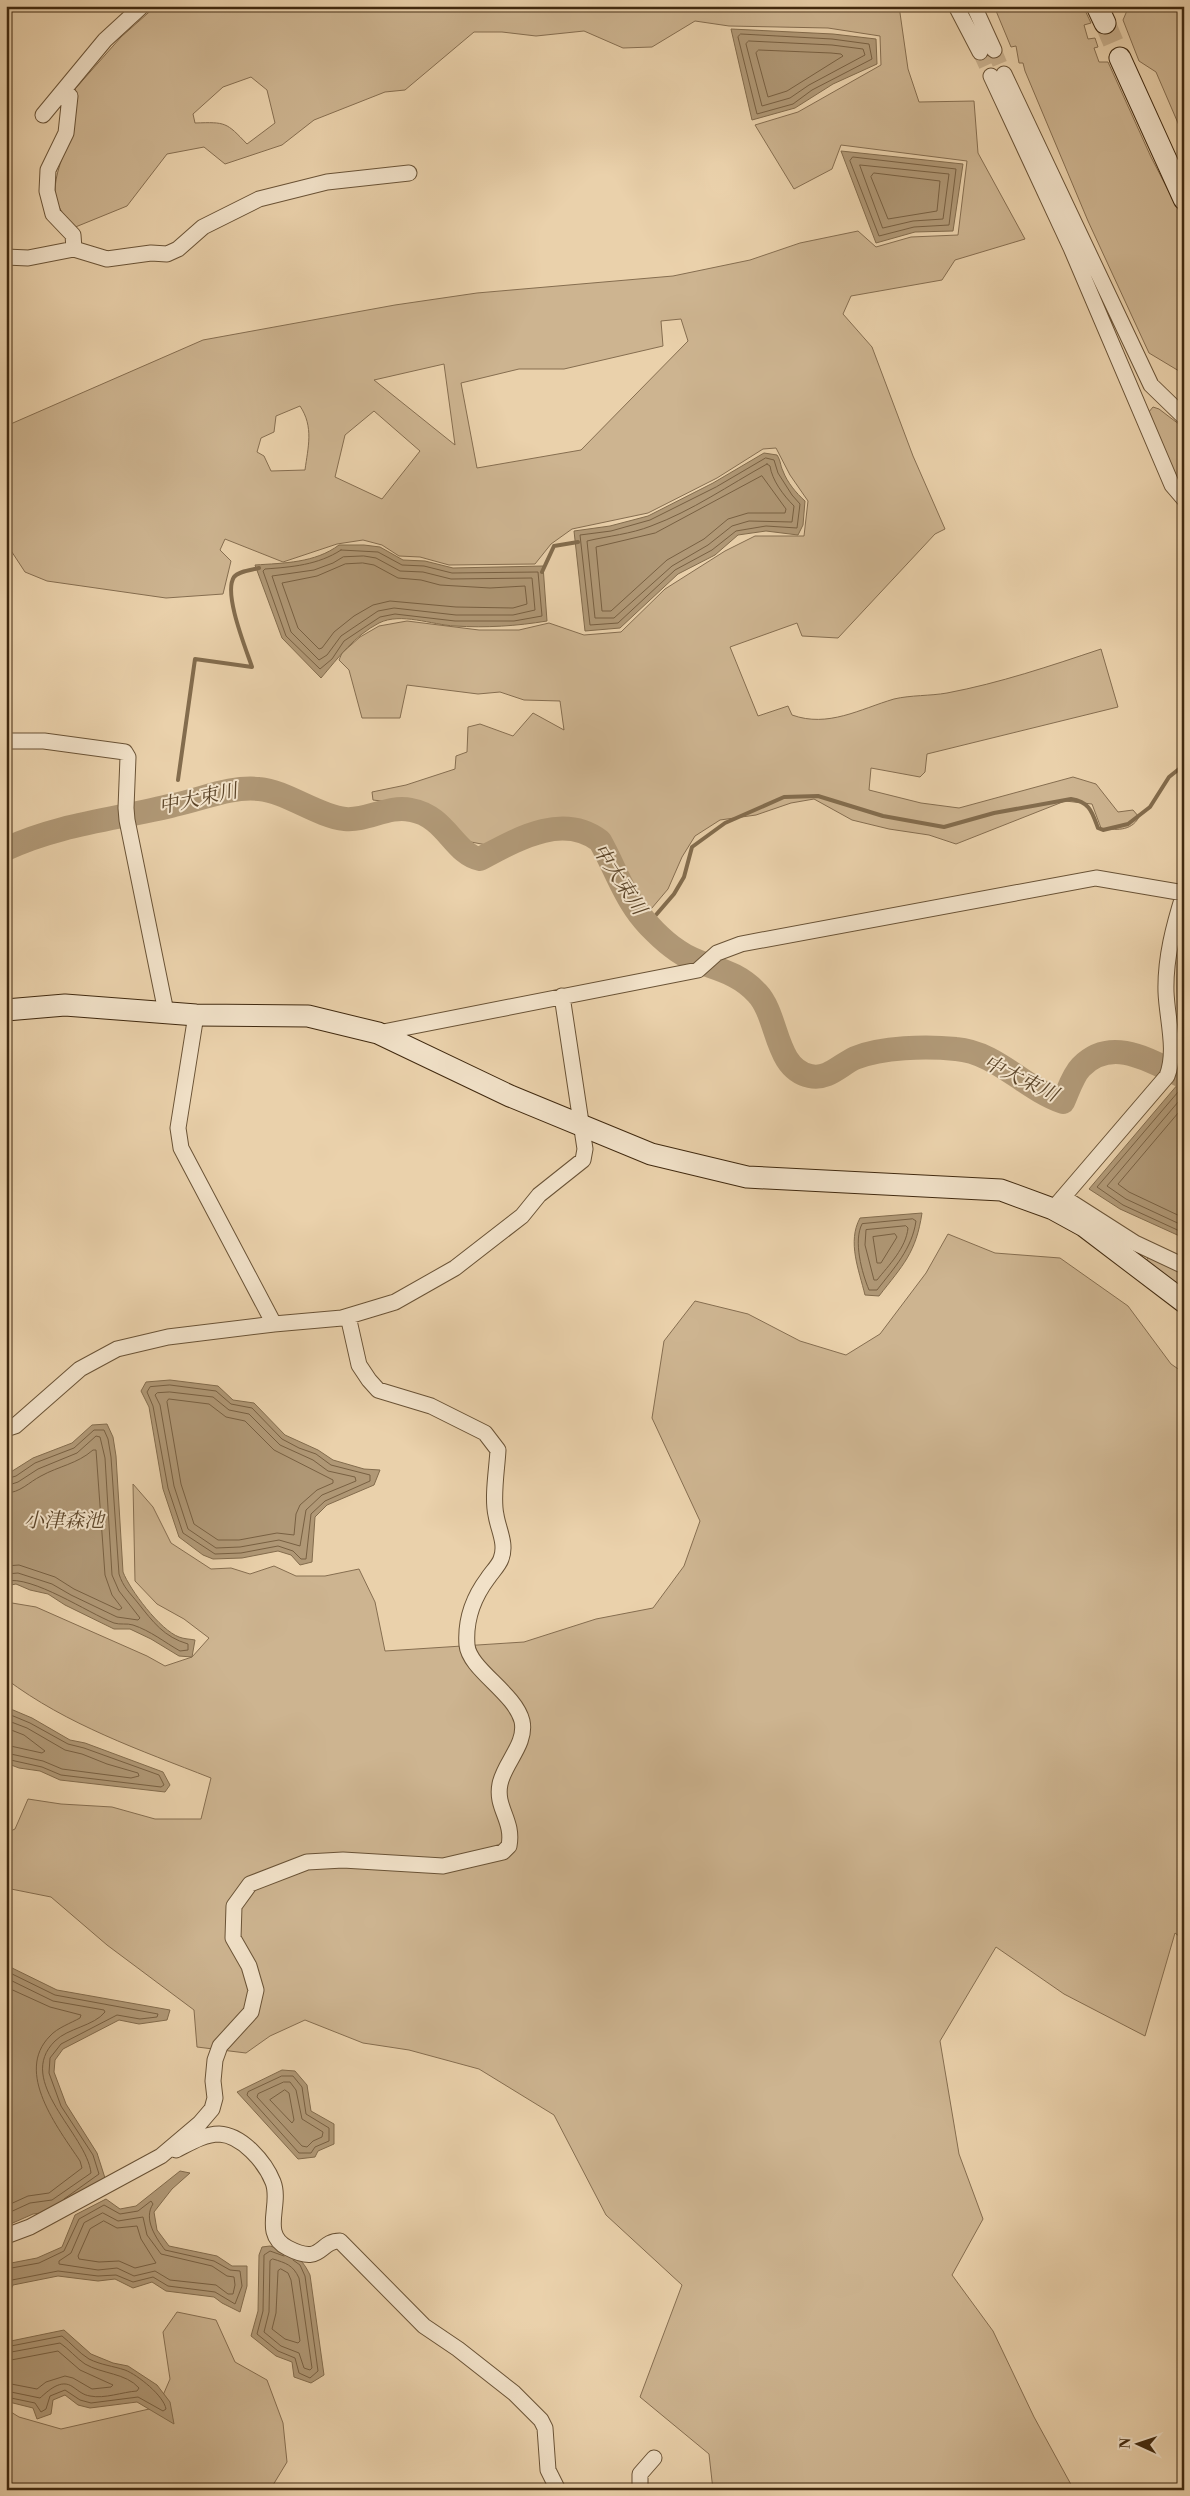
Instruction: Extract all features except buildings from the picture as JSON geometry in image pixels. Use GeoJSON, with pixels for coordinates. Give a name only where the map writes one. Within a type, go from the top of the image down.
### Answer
{"type":"FeatureCollection","features":[{"type":"Feature","properties":{"kind":"street"},"geometry":{"type":"LineString","coordinates":[[43,115],[105,40],[142,6]]}},
{"type":"Feature","properties":{"kind":"street"},"geometry":{"type":"LineString","coordinates":[[956,6],[987,51],[974,6]]}},
{"type":"Feature","properties":{"kind":"street"},"geometry":{"type":"LineString","coordinates":[[1120,58],[1184,199]]}},
{"type":"Feature","properties":{"kind":"street"},"geometry":{"type":"LineString","coordinates":[[1184,417],[1151,385],[998,75],[1172,485],[1184,500]]}},
{"type":"Feature","properties":{"kind":"street"},"geometry":{"type":"LineString","coordinates":[[64,91],[70,96],[66,133],[48,170],[47,192],[53,214],[72,235],[74,249]]}},
{"type":"Feature","properties":{"kind":"street"},"geometry":{"type":"LineString","coordinates":[[6,257],[28,258],[74,249],[107,259],[151,253],[167,254],[178,249],[203,227],[259,199],[327,182],[410,173]]}},
{"type":"Feature","properties":{"kind":"street"},"geometry":{"type":"LineString","coordinates":[[6,741],[44,741],[125,752],[130,761],[126,814],[166,1012]]}},
{"type":"Feature","properties":{"kind":"street"},"geometry":{"type":"LineString","coordinates":[[378,1033],[698,970],[716,953],[741,944],[1096,878],[1184,893],[1171,937],[1167,968],[1169,1070],[1058,1203]]}},
{"type":"Feature","properties":{"kind":"street"},"geometry":{"type":"LineString","coordinates":[[6,1429],[15,1426],[80,1369],[117,1349],[168,1337],[348,1316],[395,1302],[455,1268],[522,1216],[539,1195],[583,1160],[585,1149],[562,996]]}},
{"type":"Feature","properties":{"kind":"street"},"geometry":{"type":"LineString","coordinates":[[6,1010],[65,1005],[196,1015],[308,1016],[378,1033],[510,1096],[651,1154],[748,1177],[1001,1190],[1058,1203],[1184,1266]]}},
{"type":"Feature","properties":{"kind":"street"},"geometry":{"type":"LineString","coordinates":[[196,1015],[178,1128],[181,1148],[274,1324]]}},
{"type":"Feature","properties":{"kind":"street"},"geometry":{"type":"LineString","coordinates":[[1058,1203],[1084,1226],[1184,1302]]}},
{"type":"Feature","properties":{"kind":"street"},"geometry":{"type":"LineString","coordinates":[[161,2156],[200,2123],[212,2109],[215,2098],[213,2081],[220,2046],[251,2012],[256,1990],[249,1966],[233,1938],[234,1906],[250,1884],[307,1862],[343,1860],[443,1866],[503,1852],[509,1846],[510,1826],[499,1802],[500,1784],[521,1738],[522,1721],[514,1706],[471,1658],[467,1646],[468,1615],[477,1594],[502,1559],[503,1538],[495,1513],[498,1450],[485,1433],[470,1425],[431,1406],[378,1390],[368,1380],[359,1365],[348,1316]]}},
{"type":"Feature","properties":{"kind":"street"},"geometry":{"type":"LineString","coordinates":[[6,2236],[30,2227],[161,2156],[201,2138],[218,2134],[236,2138],[253,2153],[274,2183],[272,2227],[277,2240],[286,2248],[310,2255],[319,2253],[334,2241],[340,2240],[424,2326],[458,2349],[514,2393],[546,2428],[548,2470],[558,2490]]}},
{"type":"Feature","properties":{"kind":"street"},"geometry":{"type":"LineString","coordinates":[[640,2490],[640,2474],[654,2458]]}},
{"type":"Feature","properties":{"kind":"shaded area"},"geometry":{"type":"Polygon","coordinates":[[[156,6],[899,6],[908,69],[919,102],[974,101],[978,153],[1025,239],[955,260],[942,280],[851,296],[843,314],[872,347],[913,456],[945,529],[935,534],[838,638],[802,636],[797,623],[730,647],[758,716],[788,706],[792,715],[818,719],[844,716],[894,699],[947,693],[986,684],[1044,668],[1101,649],[1118,707],[927,754],[925,772],[920,777],[871,768],[869,790],[921,803],[959,808],[1073,777],[1096,784],[1118,812],[1133,810],[1139,817],[1136,822],[1122,829],[1101,828],[1092,804],[1065,801],[956,844],[929,835],[889,829],[852,820],[814,799],[791,803],[756,815],[720,820],[695,836],[682,857],[668,889],[646,915],[606,841],[593,830],[575,824],[536,826],[492,846],[471,842],[435,817],[405,804],[373,800],[372,792],[406,785],[455,769],[456,756],[467,752],[468,727],[480,724],[513,736],[533,713],[564,730],[560,701],[524,700],[500,692],[478,694],[407,685],[400,718],[362,718],[349,670],[339,660],[342,653],[360,637],[379,626],[407,621],[479,630],[519,630],[549,623],[584,635],[621,632],[665,589],[725,551],[755,536],[804,536],[808,501],[790,475],[776,448],[763,449],[717,478],[648,513],[572,529],[551,544],[535,564],[449,565],[420,557],[399,556],[382,545],[363,540],[337,544],[283,562],[225,539],[220,550],[231,561],[223,594],[166,598],[47,581],[25,572],[6,543],[6,426],[203,340],[395,305],[477,293],[673,276],[750,260],[800,243],[858,231],[876,247],[911,237],[958,235],[967,161],[841,145],[832,169],[794,189],[755,125],[798,112],[881,65],[880,36],[828,28],[729,26],[695,21],[652,47],[623,48],[584,31],[536,36],[502,32],[474,32],[405,90],[385,92],[314,120],[282,145],[225,164],[204,147],[167,154],[127,206],[73,228],[58,205],[55,193],[56,179],[75,119],[77,104],[75,89],[121,37],[156,6]],[[251,77],[223,87],[193,114],[195,123],[220,123],[225,125],[247,144],[275,123],[267,90],[251,77]],[[681,319],[661,321],[663,346],[564,369],[519,369],[461,383],[477,468],[581,450],[688,341],[681,319]],[[444,364],[374,380],[455,445],[444,364]],[[300,406],[276,416],[274,432],[261,438],[257,452],[264,456],[271,471],[305,470],[309,429],[300,406]],[[374,411],[345,435],[335,477],[382,499],[420,451],[374,411]]]}},
{"type":"Feature","properties":{"kind":"shaded area"},"geometry":{"type":"Polygon","coordinates":[[[994,6],[1083,6],[1091,23],[1084,25],[1088,39],[1095,38],[1098,47],[1094,48],[1099,62],[1108,62],[1151,157],[1184,221],[1184,374],[1149,353],[1088,221],[1023,63],[1019,63],[1016,46],[1011,47],[994,6]]]}},
{"type":"Feature","properties":{"kind":"shaded area"},"geometry":{"type":"Polygon","coordinates":[[[1129,6],[1184,6],[1184,137],[1156,72],[1139,61],[1123,20],[1129,6]]]}},
{"type":"Feature","properties":{"kind":"shaded area"},"geometry":{"type":"Polygon","coordinates":[[[1153,407],[1159,409],[1184,428],[1184,490],[1177,482],[1148,413],[1153,407]]]}},
{"type":"Feature","properties":{"kind":"shaded area"},"geometry":{"type":"Polygon","coordinates":[[[1184,914],[1184,1060],[1181,1058],[1178,1022],[1177,968],[1184,914]]]}},
{"type":"Feature","properties":{"kind":"shaded area"},"geometry":{"type":"Polygon","coordinates":[[[948,1234],[995,1253],[1060,1258],[1128,1306],[1171,1364],[1184,1373],[1184,1940],[1175,1933],[1145,2036],[1064,1994],[996,1947],[940,2041],[959,2154],[983,2219],[952,2275],[993,2331],[1034,2417],[1074,2490],[713,2490],[709,2454],[640,2397],[682,2285],[606,2215],[554,2115],[479,2069],[409,2050],[363,2043],[305,2020],[270,2036],[246,2053],[197,2047],[194,2010],[107,1945],[51,1897],[6,1888],[6,1833],[15,1829],[28,1799],[61,1804],[112,1807],[155,1819],[201,1819],[211,1778],[79,1723],[29,1695],[6,1679],[6,1602],[36,1607],[147,1656],[165,1666],[192,1657],[209,1638],[184,1619],[157,1604],[135,1581],[133,1484],[153,1507],[171,1543],[211,1569],[231,1568],[250,1574],[274,1566],[296,1576],[325,1576],[359,1569],[375,1602],[385,1651],[524,1642],[596,1619],[653,1608],[684,1566],[700,1521],[652,1418],[664,1341],[695,1301],[748,1314],[800,1341],[846,1355],[880,1334],[926,1273],[948,1234]]]}},
{"type":"Feature","properties":{"kind":"shaded area"},"geometry":{"type":"Polygon","coordinates":[[[1151,1254],[1184,1270],[1184,1291],[1145,1262],[1151,1254]]]}},
{"type":"Feature","properties":{"kind":"shaded area"},"geometry":{"type":"Polygon","coordinates":[[[177,2312],[216,2320],[235,2362],[267,2380],[283,2423],[287,2462],[270,2490],[6,2490],[6,2409],[19,2417],[61,2429],[158,2407],[170,2379],[163,2332],[177,2312]]]}},
{"type":"Feature","properties":{"kind":"water"},"geometry":{"type":"Polygon","coordinates":[[[731,29],[833,34],[876,39],[877,64],[833,84],[795,108],[752,120],[731,29]]]}},
{"type":"Feature","properties":{"kind":"water"},"geometry":{"type":"Polygon","coordinates":[[[841,151],[963,164],[953,231],[915,232],[876,243],[841,151]]]}},
{"type":"Feature","properties":{"kind":"water"},"geometry":{"type":"Polygon","coordinates":[[[764,453],[777,455],[787,479],[805,501],[803,525],[798,535],[766,531],[738,535],[715,555],[678,574],[620,628],[585,631],[574,531],[610,526],[648,516],[713,483],[764,453]]]}},
{"type":"Feature","properties":{"kind":"water"},"geometry":{"type":"Polygon","coordinates":[[[339,545],[380,547],[403,560],[425,561],[453,568],[543,566],[547,621],[478,627],[446,625],[407,619],[388,620],[379,623],[362,634],[321,678],[282,638],[255,565],[288,563],[310,559],[339,545]]]}},
{"type":"Feature","properties":{"kind":"water"},"geometry":{"type":"Polygon","coordinates":[[[1184,1077],[1184,1238],[1120,1209],[1089,1189],[1184,1077]]]}},
{"type":"Feature","properties":{"kind":"water"},"geometry":{"type":"Polygon","coordinates":[[[922,1213],[912,1249],[902,1267],[879,1296],[865,1295],[854,1246],[856,1227],[860,1218],[922,1213]]]}},
{"type":"Feature","properties":{"kind":"water"},"geometry":{"type":"Polygon","coordinates":[[[170,1380],[218,1386],[233,1400],[254,1403],[285,1435],[318,1450],[333,1460],[364,1469],[380,1470],[374,1485],[327,1505],[315,1517],[312,1562],[300,1565],[291,1555],[278,1551],[242,1558],[213,1559],[203,1555],[179,1537],[163,1489],[149,1407],[141,1391],[146,1382],[170,1380]]]}},
{"type":"Feature","properties":{"kind":"water","name":"小津森池"},"geometry":{"type":"Polygon","coordinates":[[[107,1424],[113,1437],[116,1456],[123,1572],[146,1609],[163,1626],[179,1637],[195,1640],[192,1657],[179,1656],[130,1629],[114,1629],[65,1605],[48,1594],[30,1590],[16,1584],[6,1586],[6,1475],[33,1458],[72,1443],[92,1425],[107,1424]]]}},
{"type":"Feature","properties":{"kind":"water"},"geometry":{"type":"Polygon","coordinates":[[[6,1707],[32,1718],[70,1740],[85,1743],[163,1772],[170,1785],[165,1792],[60,1780],[40,1771],[19,1768],[6,1763],[6,1707]]]}},
{"type":"Feature","properties":{"kind":"water"},"geometry":{"type":"Polygon","coordinates":[[[6,1965],[57,1990],[170,2010],[167,2020],[139,2024],[119,2020],[63,2049],[55,2060],[54,2072],[66,2104],[97,2153],[105,2178],[57,2211],[33,2214],[6,2226],[6,1965]]]}},
{"type":"Feature","properties":{"kind":"water"},"geometry":{"type":"Polygon","coordinates":[[[282,2070],[295,2071],[307,2085],[311,2111],[334,2124],[334,2144],[318,2151],[315,2157],[298,2159],[237,2092],[282,2070]]]}},
{"type":"Feature","properties":{"kind":"water"},"geometry":{"type":"Polygon","coordinates":[[[180,2171],[190,2173],[172,2189],[154,2212],[157,2230],[169,2246],[217,2256],[232,2266],[247,2266],[247,2286],[240,2312],[214,2297],[166,2291],[152,2282],[133,2288],[115,2279],[98,2281],[58,2276],[13,2285],[8,2295],[9,2314],[6,2314],[6,2264],[37,2258],[62,2247],[75,2215],[106,2199],[120,2209],[136,2206],[180,2171]]]}},
{"type":"Feature","properties":{"kind":"water"},"geometry":{"type":"Polygon","coordinates":[[[270,2246],[294,2255],[310,2275],[324,2375],[311,2383],[294,2377],[292,2362],[276,2356],[251,2336],[258,2311],[259,2255],[262,2247],[270,2246]]]}},
{"type":"Feature","properties":{"kind":"water"},"geometry":{"type":"Polygon","coordinates":[[[64,2330],[91,2354],[113,2363],[128,2366],[157,2385],[170,2402],[174,2424],[137,2402],[90,2408],[78,2405],[65,2395],[53,2400],[51,2414],[37,2419],[33,2408],[9,2402],[6,2396],[6,2342],[64,2330]]]}},
{"type":"Feature","properties":{"kind":"waterway"},"geometry":{"type":"LineString","coordinates":[[542,572],[554,546],[578,542]]}},
{"type":"Feature","properties":{"kind":"waterway"},"geometry":{"type":"LineString","coordinates":[[178,780],[195,659],[252,667],[233,608],[231,585],[234,577],[239,573],[259,568]]}},
{"type":"Feature","properties":{"kind":"waterway"},"geometry":{"type":"LineString","coordinates":[[649,923],[674,894],[684,877],[692,847],[725,823],[784,797],[818,796],[883,816],[944,827],[994,813],[1071,799],[1086,805],[1092,813],[1098,828],[1103,830],[1128,824],[1150,807],[1169,777],[1184,765]]}},
{"type":"Feature","properties":{"kind":"waterway","name":"中大束川"},"geometry":{"type":"LineString","coordinates":[[6,849],[68,828],[238,789],[259,789],[280,794],[334,817],[345,819],[362,818],[386,811],[411,810],[433,819],[463,850],[471,856],[480,859],[524,837],[555,829],[570,829],[585,833],[600,841],[630,901],[644,920],[666,942],[688,957],[738,978],[757,993],[770,1015],[778,1040],[790,1063],[798,1071],[810,1076],[823,1076],[866,1054],[904,1048],[931,1048],[956,1049],[984,1057],[1036,1089],[1063,1102],[1078,1070],[1093,1058],[1106,1053],[1132,1054],[1184,1077]]}},
{"type":"Feature","properties":{"kind":"waterway","name":"中大束川"},"geometry":{"type":"LineString","coordinates":[[175,805],[176,799]]}},
{"type":"Feature","properties":{"kind":"tunnel"},"geometry":{"type":"LineString","coordinates":[[1105,23],[1120,58]]}},
{"type":"Feature","properties":{"kind":"tunnel"},"geometry":{"type":"LineString","coordinates":[[994,50],[1004,74]]}},
{"type":"Feature","properties":{"kind":"tunnel"},"geometry":{"type":"LineString","coordinates":[[980,52],[991,76]]}}]}
